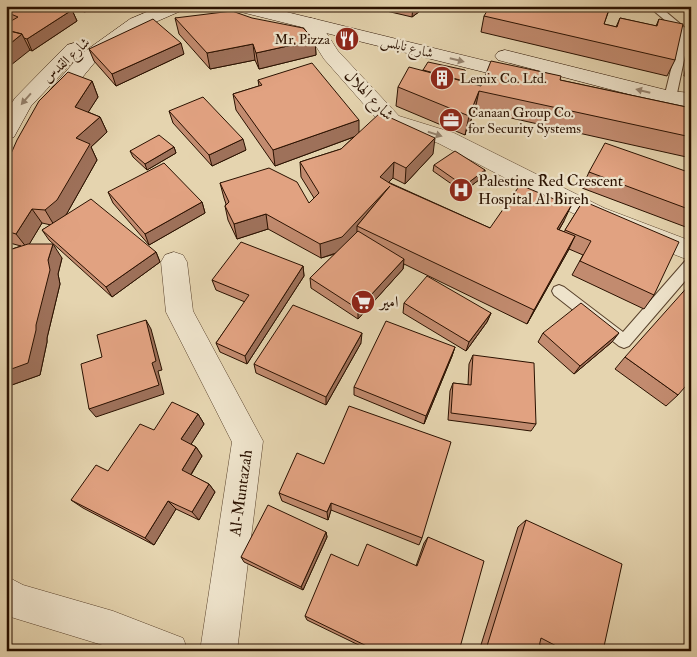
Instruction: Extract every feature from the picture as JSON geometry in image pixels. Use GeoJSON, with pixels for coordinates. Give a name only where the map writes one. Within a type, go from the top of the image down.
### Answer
{"type":"FeatureCollection","features":[{"type":"Feature","properties":{"kind":"main road","name":"شارع نابلس"},"geometry":{"type":"LineString","coordinates":[[239,6],[308,15],[670,98],[691,100]]}},
{"type":"Feature","properties":{"kind":"main road","name":"شارع القدس"},"geometry":{"type":"LineString","coordinates":[[40,119],[44,111],[88,58],[136,11]]}},
{"type":"Feature","properties":{"kind":"main road","name":"شارع القدس"},"geometry":{"type":"LineString","coordinates":[[6,132],[22,102],[75,48],[136,11],[182,13]]}},
{"type":"Feature","properties":{"kind":"main road","name":"شارع نابلس"},"geometry":{"type":"LineString","coordinates":[[308,15],[691,116]]}},
{"type":"Feature","properties":{"kind":"main road"},"geometry":{"type":"LineString","coordinates":[[225,20],[308,15]]}},
{"type":"Feature","properties":{"kind":"main road","name":"شارع الهلال"},"geometry":{"type":"LineString","coordinates":[[308,15],[331,55],[391,121],[446,138],[595,214],[691,251]]}},
{"type":"Feature","properties":{"kind":"main road","name":"Al-Muntazah"},"geometry":{"type":"LineString","coordinates":[[174,262],[180,312],[248,441],[218,651]]}},
{"type":"Feature","properties":{"kind":"main road"},"geometry":{"type":"LineString","coordinates":[[9,599],[114,640],[170,651]]}},
{"type":"Feature","properties":{"kind":"lane"},"geometry":{"type":"LineString","coordinates":[[653,6],[685,32],[670,98]]}},
{"type":"Feature","properties":{"kind":"lane"},"geometry":{"type":"LineString","coordinates":[[559,291],[624,341],[691,264]]}},
{"type":"Feature","properties":{"kind":"building"},"geometry":{"type":"Polygon","coordinates":[[[6,6],[64,6],[72,10],[27,39],[22,34],[6,30],[6,24],[18,17],[6,12],[6,6]]]}},
{"type":"Feature","properties":{"kind":"building"},"geometry":{"type":"Polygon","coordinates":[[[490,6],[554,6],[577,11],[579,6],[610,6],[604,24],[617,27],[620,18],[657,26],[659,19],[683,24],[675,60],[484,16],[490,6]]]}},
{"type":"Feature","properties":{"kind":"building"},"geometry":{"type":"Polygon","coordinates":[[[232,11],[252,18],[303,28],[315,40],[256,53],[253,44],[207,53],[175,18],[232,11]]]}},
{"type":"Feature","properties":{"kind":"building"},"geometry":{"type":"Polygon","coordinates":[[[153,19],[181,43],[112,74],[89,49],[153,19]]]}},
{"type":"Feature","properties":{"kind":"building"},"geometry":{"type":"Polygon","coordinates":[[[6,30],[22,34],[6,47],[6,30]]]}},
{"type":"Feature","properties":{"kind":"building"},"geometry":{"type":"Polygon","coordinates":[[[491,61],[561,76],[560,80],[691,108],[691,137],[479,91],[469,116],[398,87],[409,67],[481,86],[491,61]]]}},
{"type":"Feature","properties":{"kind":"building"},"geometry":{"type":"Polygon","coordinates":[[[428,62],[465,70],[460,80],[423,70],[428,62]]]}},
{"type":"Feature","properties":{"kind":"building"},"geometry":{"type":"Polygon","coordinates":[[[312,63],[359,120],[273,150],[233,94],[262,85],[258,80],[312,63]]]}},
{"type":"Feature","properties":{"kind":"building"},"geometry":{"type":"Polygon","coordinates":[[[68,72],[92,81],[75,107],[100,117],[76,138],[90,144],[57,200],[45,210],[32,209],[16,234],[6,231],[6,165],[17,140],[39,101],[68,72]]]}},
{"type":"Feature","properties":{"kind":"building"},"geometry":{"type":"Polygon","coordinates":[[[203,97],[243,139],[209,155],[169,111],[203,97]]]}},
{"type":"Feature","properties":{"kind":"building"},"geometry":{"type":"Polygon","coordinates":[[[380,113],[435,138],[406,168],[394,162],[380,177],[391,184],[490,228],[520,185],[571,206],[557,229],[575,236],[534,310],[357,226],[390,186],[342,237],[320,244],[266,214],[234,224],[225,206],[229,202],[220,183],[269,168],[297,182],[309,203],[319,193],[300,162],[341,149],[380,113]]]}},
{"type":"Feature","properties":{"kind":"building"},"geometry":{"type":"Polygon","coordinates":[[[159,135],[174,147],[145,164],[130,151],[159,135]]]}},
{"type":"Feature","properties":{"kind":"building"},"geometry":{"type":"Polygon","coordinates":[[[605,143],[691,173],[691,210],[589,172],[605,143]]]}},
{"type":"Feature","properties":{"kind":"building"},"geometry":{"type":"Polygon","coordinates":[[[455,151],[485,170],[464,186],[434,165],[455,151]]]}},
{"type":"Feature","properties":{"kind":"building"},"geometry":{"type":"Polygon","coordinates":[[[164,163],[202,202],[145,234],[108,192],[164,163]]]}},
{"type":"Feature","properties":{"kind":"building"},"geometry":{"type":"Polygon","coordinates":[[[91,199],[156,252],[106,287],[42,230],[91,199]]]}},
{"type":"Feature","properties":{"kind":"building"},"geometry":{"type":"Polygon","coordinates":[[[583,201],[679,242],[654,295],[580,261],[591,241],[565,230],[583,201]]]}},
{"type":"Feature","properties":{"kind":"building"},"geometry":{"type":"Polygon","coordinates":[[[358,231],[404,259],[358,309],[310,278],[358,231]]]}},
{"type":"Feature","properties":{"kind":"building"},"geometry":{"type":"Polygon","coordinates":[[[241,242],[303,266],[245,356],[216,343],[249,295],[212,280],[241,242]]]}},
{"type":"Feature","properties":{"kind":"building"},"geometry":{"type":"Polygon","coordinates":[[[28,244],[53,244],[48,260],[50,270],[28,363],[6,371],[6,251],[28,244]]]}},
{"type":"Feature","properties":{"kind":"building"},"geometry":{"type":"Polygon","coordinates":[[[427,276],[491,313],[469,342],[404,303],[427,276]]]}},
{"type":"Feature","properties":{"kind":"building"},"geometry":{"type":"Polygon","coordinates":[[[691,283],[691,380],[678,395],[625,357],[691,283]]]}},
{"type":"Feature","properties":{"kind":"building"},"geometry":{"type":"Polygon","coordinates":[[[581,303],[619,333],[580,366],[543,333],[581,303]]]}},
{"type":"Feature","properties":{"kind":"building"},"geometry":{"type":"Polygon","coordinates":[[[293,305],[362,333],[326,397],[254,364],[293,305]]]}},
{"type":"Feature","properties":{"kind":"building"},"geometry":{"type":"Polygon","coordinates":[[[146,320],[156,361],[152,363],[159,385],[89,409],[81,364],[102,357],[97,335],[146,320]]]}},
{"type":"Feature","properties":{"kind":"building"},"geometry":{"type":"Polygon","coordinates":[[[386,321],[455,347],[426,416],[354,387],[386,321]]]}},
{"type":"Feature","properties":{"kind":"building"},"geometry":{"type":"Polygon","coordinates":[[[473,355],[534,363],[536,424],[451,413],[453,383],[471,385],[473,355]]]}},
{"type":"Feature","properties":{"kind":"building"},"geometry":{"type":"Polygon","coordinates":[[[172,402],[198,414],[181,439],[196,447],[182,470],[209,484],[192,512],[168,501],[145,538],[71,500],[96,465],[108,471],[140,424],[154,430],[172,402]]]}},
{"type":"Feature","properties":{"kind":"building"},"geometry":{"type":"Polygon","coordinates":[[[349,406],[451,442],[422,538],[331,503],[327,512],[279,493],[297,453],[324,464],[349,406]]]}},
{"type":"Feature","properties":{"kind":"building"},"geometry":{"type":"Polygon","coordinates":[[[268,505],[326,532],[301,587],[241,557],[268,505]]]}},
{"type":"Feature","properties":{"kind":"building"},"geometry":{"type":"Polygon","coordinates":[[[526,520],[622,564],[603,651],[566,651],[541,638],[538,651],[496,651],[487,646],[526,520]]]}},
{"type":"Feature","properties":{"kind":"building"},"geometry":{"type":"Polygon","coordinates":[[[428,537],[484,561],[459,651],[377,651],[305,616],[331,554],[358,566],[367,544],[417,566],[428,537]]]}},
{"type":"Feature","properties":{"kind":"place","name":"Mr. Pizza"},"geometry":{"type":"Point","coordinates":[347,39]}},
{"type":"Feature","properties":{"kind":"place","name":"Lemix Co. Ltd."},"geometry":{"type":"Point","coordinates":[442,78]}},
{"type":"Feature","properties":{"kind":"place","name":"Canaan Group Co. for Security Systems"},"geometry":{"type":"Point","coordinates":[451,120]}},
{"type":"Feature","properties":{"kind":"place","name":"Palestine Red Crescent Hospital Al Bireh"},"geometry":{"type":"Point","coordinates":[461,190]}},
{"type":"Feature","properties":{"kind":"place","name":"امير"},"geometry":{"type":"Point","coordinates":[363,302]}}]}
